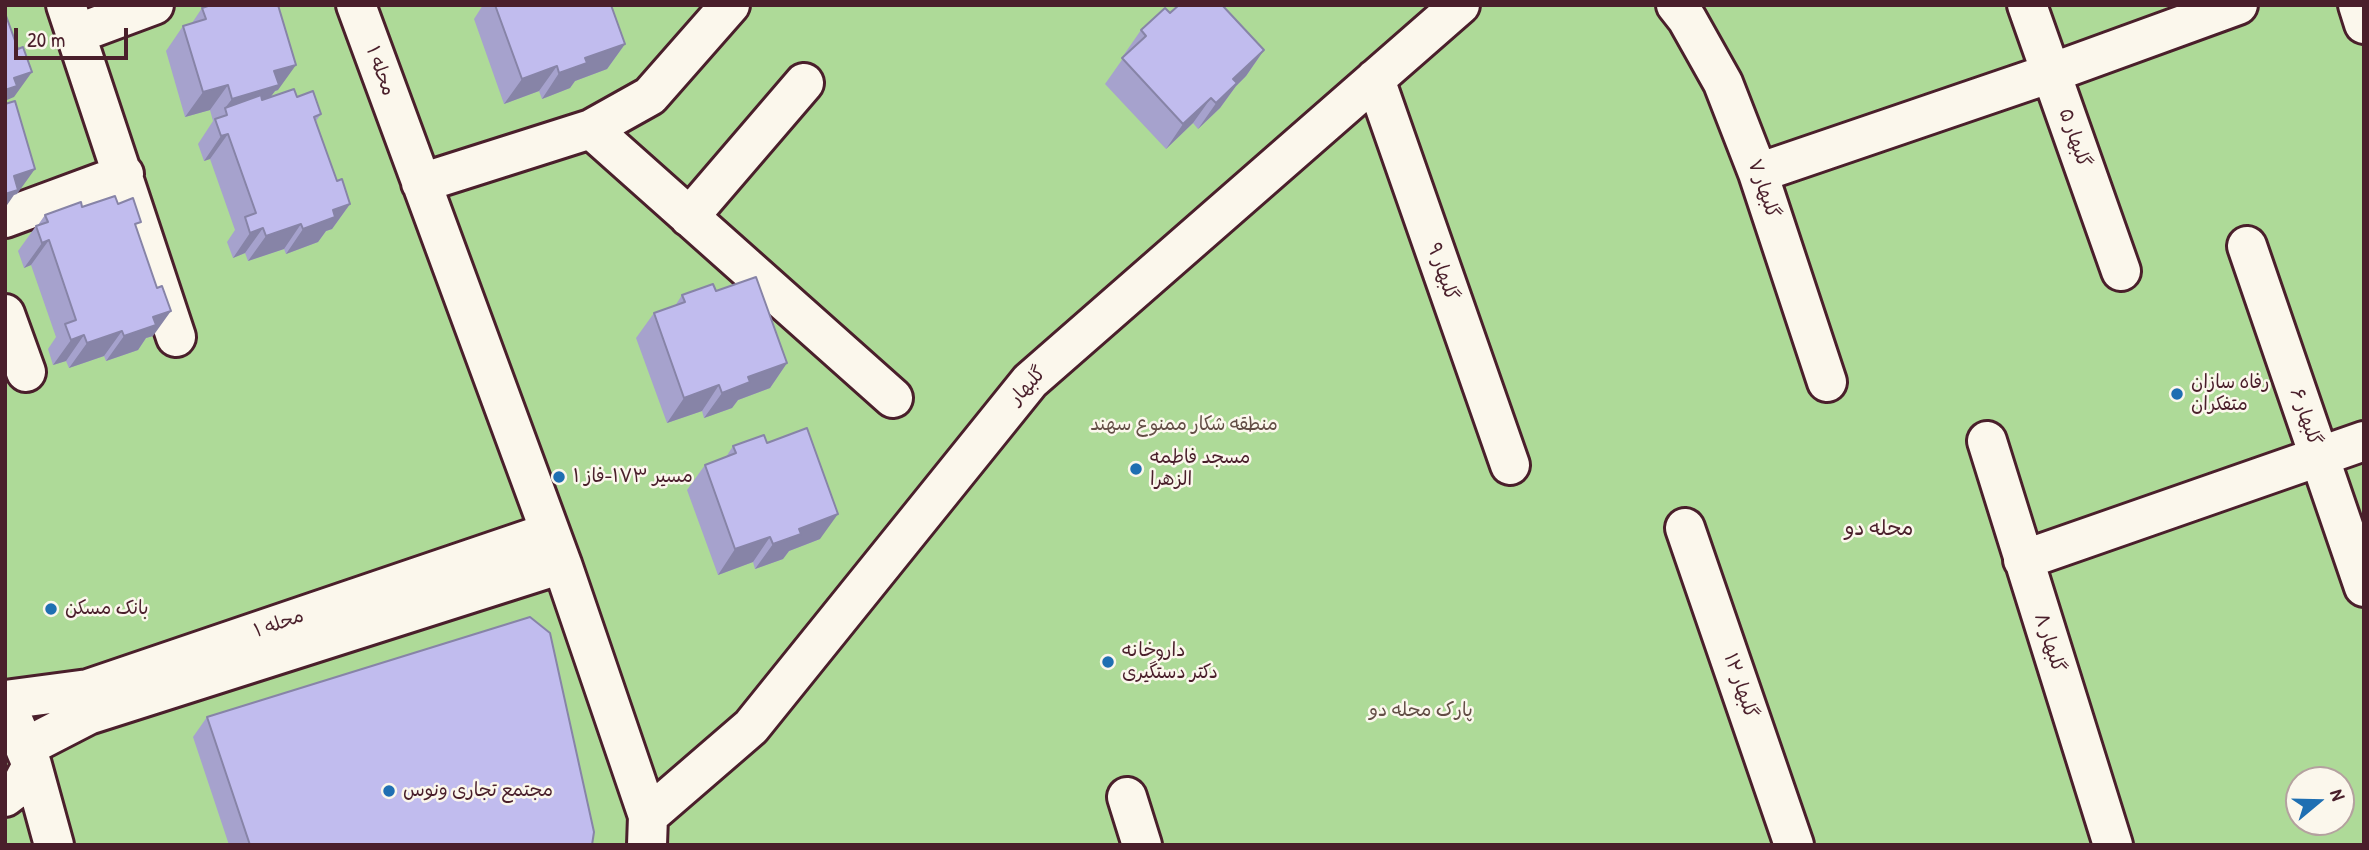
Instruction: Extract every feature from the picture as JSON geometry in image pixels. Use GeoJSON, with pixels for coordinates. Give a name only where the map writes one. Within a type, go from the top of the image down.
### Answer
{"type":"FeatureCollection","features":[{"type":"Feature","properties":{"kind":"street"},"geometry":{"type":"LineString","coordinates":[[154,5],[71,20],[176,337]]}},
{"type":"Feature","properties":{"kind":"street","name":"محله ۱"},"geometry":{"type":"LineString","coordinates":[[356,5],[556,548],[648,830]]}},
{"type":"Feature","properties":{"kind":"street"},"geometry":{"type":"LineString","coordinates":[[421,183],[591,129],[650,96],[730,5]]}},
{"type":"Feature","properties":{"kind":"street","name":"گلبهار"},"geometry":{"type":"LineString","coordinates":[[648,830],[751,727],[1030,381],[1460,5]]}},
{"type":"Feature","properties":{"kind":"street","name":"گلبهار ۷"},"geometry":{"type":"LineString","coordinates":[[1676,5],[1687,19],[1723,83],[1758,173],[1827,382]]}},
{"type":"Feature","properties":{"kind":"street","name":"گلبهار ۵"},"geometry":{"type":"LineString","coordinates":[[2027,5],[2121,271]]}},
{"type":"Feature","properties":{"kind":"street"},"geometry":{"type":"LineString","coordinates":[[1758,173],[2051,73],[2238,5]]}},
{"type":"Feature","properties":{"kind":"street"},"geometry":{"type":"LineString","coordinates":[[2358,5],[2364,24]]}},
{"type":"Feature","properties":{"kind":"street","name":"گلبهار ۹"},"geometry":{"type":"LineString","coordinates":[[1375,79],[1510,465]]}},
{"type":"Feature","properties":{"kind":"street"},"geometry":{"type":"LineString","coordinates":[[689,216],[804,83]]}},
{"type":"Feature","properties":{"kind":"street"},"geometry":{"type":"LineString","coordinates":[[591,129],[893,398]]}},
{"type":"Feature","properties":{"kind":"street"},"geometry":{"type":"LineString","coordinates":[[5,218],[124,174]]}},
{"type":"Feature","properties":{"kind":"street","name":"گلبهار ۶"},"geometry":{"type":"LineString","coordinates":[[2247,246],[2364,587]]}},
{"type":"Feature","properties":{"kind":"street"},"geometry":{"type":"LineString","coordinates":[[5,314],[26,372]]}},
{"type":"Feature","properties":{"kind":"street","name":"گلبهار ۸"},"geometry":{"type":"LineString","coordinates":[[1987,441],[2113,845]]}},
{"type":"Feature","properties":{"kind":"street"},"geometry":{"type":"LineString","coordinates":[[2023,561],[2364,441]]}},
{"type":"Feature","properties":{"kind":"street","name":"گلبهار ۱۲"},"geometry":{"type":"LineString","coordinates":[[1685,528],[1794,845]]}},
{"type":"Feature","properties":{"kind":"street","name":"محله ۱"},"geometry":{"type":"LineString","coordinates":[[5,701],[88,689],[556,548]]}},
{"type":"Feature","properties":{"kind":"street","name":"محله ۱"},"geometry":{"type":"LineString","coordinates":[[29,756],[88,715],[556,548]]}},
{"type":"Feature","properties":{"kind":"street"},"geometry":{"type":"LineString","coordinates":[[5,701],[29,756],[54,845]]}},
{"type":"Feature","properties":{"kind":"street"},"geometry":{"type":"LineString","coordinates":[[5,797],[22,785],[29,756]]}},
{"type":"Feature","properties":{"kind":"street"},"geometry":{"type":"LineString","coordinates":[[1127,797],[1142,845]]}},
{"type":"Feature","properties":{"kind":"green space","name":"منطقه شکار ممنوع سهند"},"geometry":{"type":"Polygon","coordinates":[[[5,5],[2364,5],[2364,845],[5,845],[5,5]]]}},
{"type":"Feature","properties":{"kind":"building"},"geometry":{"type":"Polygon","coordinates":[[[211,5],[278,5],[296,65],[274,71],[279,85],[232,99],[228,85],[203,92],[183,26],[206,19],[202,8],[211,5]]]}},
{"type":"Feature","properties":{"kind":"building"},"geometry":{"type":"Polygon","coordinates":[[[495,5],[611,5],[625,44],[585,58],[587,63],[559,73],[557,66],[522,79],[495,5]]]}},
{"type":"Feature","properties":{"kind":"building"},"geometry":{"type":"Polygon","coordinates":[[[1179,5],[1222,5],[1264,50],[1233,79],[1237,83],[1216,103],[1211,98],[1183,124],[1122,58],[1146,36],[1141,30],[1165,8],[1170,13],[1179,5]]]}},
{"type":"Feature","properties":{"kind":"building"},"geometry":{"type":"Polygon","coordinates":[[[5,13],[18,49],[23,47],[32,72],[14,78],[17,86],[5,90],[5,13]]]}},
{"type":"Feature","properties":{"kind":"building"},"geometry":{"type":"Polygon","coordinates":[[[294,89],[297,97],[313,91],[321,114],[314,117],[337,181],[342,179],[350,204],[333,210],[335,217],[303,229],[301,224],[266,236],[263,228],[250,233],[245,217],[256,213],[228,134],[221,136],[215,119],[227,115],[225,108],[261,95],[262,100],[294,89]]]}},
{"type":"Feature","properties":{"kind":"building"},"geometry":{"type":"Polygon","coordinates":[[[15,101],[35,169],[14,176],[18,190],[5,194],[5,104],[15,101]]]}},
{"type":"Feature","properties":{"kind":"building"},"geometry":{"type":"Polygon","coordinates":[[[115,196],[118,204],[133,198],[141,222],[135,224],[157,288],[162,286],[171,311],[153,317],[156,325],[124,336],[122,331],[87,343],[84,335],[71,340],[65,324],[76,320],[49,240],[42,243],[36,226],[48,222],[45,215],[81,202],[82,207],[115,196]]]}},
{"type":"Feature","properties":{"kind":"building"},"geometry":{"type":"Polygon","coordinates":[[[756,277],[787,363],[748,377],[750,382],[722,393],[719,385],[684,398],[654,313],[685,302],[682,295],[713,284],[716,291],[756,277]]]}},
{"type":"Feature","properties":{"kind":"building"},"geometry":{"type":"Polygon","coordinates":[[[807,428],[838,514],[799,529],[801,534],[773,544],[770,537],[735,549],[705,465],[736,453],[733,446],[764,435],[767,443],[807,428]]]}},
{"type":"Feature","properties":{"kind":"building","name":"مجتمع تجاری ونوس"},"geometry":{"type":"Polygon","coordinates":[[[530,617],[550,633],[594,832],[592,845],[250,845],[207,717],[530,617]]]}},
{"type":"Feature","properties":{"kind":"place","name":"رفاه سازان متفکران"},"geometry":{"type":"Point","coordinates":[2177,394]}},
{"type":"Feature","properties":{"kind":"place","name":"مسجد فاطمه الزهرا"},"geometry":{"type":"Point","coordinates":[1136,469]}},
{"type":"Feature","properties":{"kind":"place","name":"مسیر ۱۷۳-فاز ۱"},"geometry":{"type":"Point","coordinates":[559,477]}},
{"type":"Feature","properties":{"kind":"place","name":"بانک مسکن"},"geometry":{"type":"Point","coordinates":[51,609]}},
{"type":"Feature","properties":{"kind":"place","name":"داروخانه دکتر دستگیری"},"geometry":{"type":"Point","coordinates":[1108,662]}},
{"type":"Feature","properties":{"kind":"place","name":"مجتمع تجاری ونوس"},"geometry":{"type":"Point","coordinates":[389,791]}},
{"type":"Feature","properties":{"kind":"district","name":"محله دو"},"geometry":{"type":"Point","coordinates":[1879,529]}},
{"type":"Feature","properties":{"kind":"park label","name":"پارک محله دو"},"geometry":{"type":"Point","coordinates":[1421,711]}}]}
